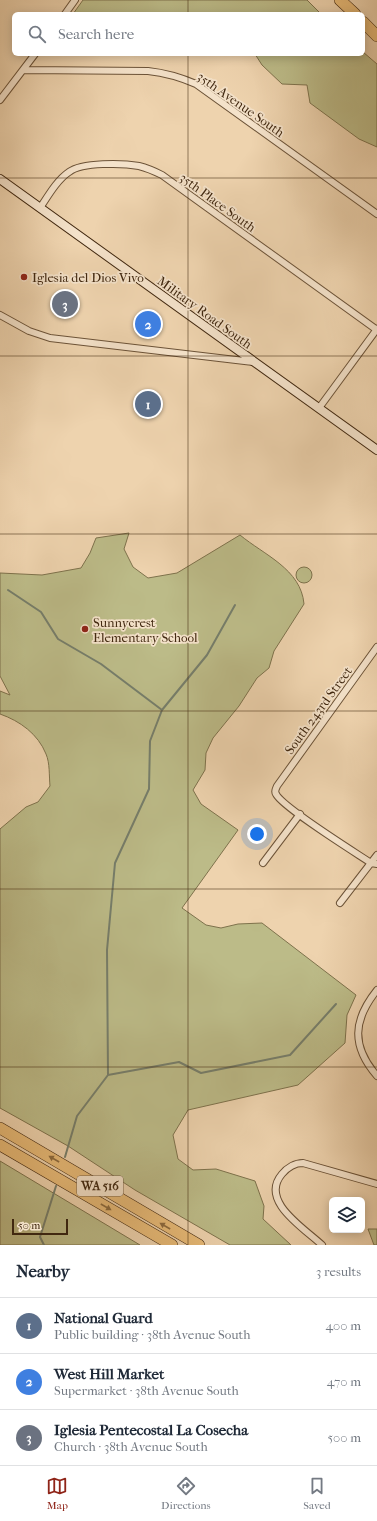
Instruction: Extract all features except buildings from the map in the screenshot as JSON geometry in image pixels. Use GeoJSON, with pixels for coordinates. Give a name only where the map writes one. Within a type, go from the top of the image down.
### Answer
{"type":"FeatureCollection","features":[{"type":"Feature","properties":{"kind":"highway"},"geometry":{"type":"LineString","coordinates":[[340,0],[353,12]]}},
{"type":"Feature","properties":{"kind":"highway"},"geometry":{"type":"LineString","coordinates":[[365,24],[377,36]]}},
{"type":"Feature","properties":{"kind":"highway","name":"WA 516"},"geometry":{"type":"LineString","coordinates":[[0,1128],[199,1245]]}},
{"type":"Feature","properties":{"kind":"highway","name":"WA 516"},"geometry":{"type":"LineString","coordinates":[[0,1144],[172,1245]]}},
{"type":"Feature","properties":{"kind":"main road","name":"Military Road South"},"geometry":{"type":"LineString","coordinates":[[0,179],[377,450]]}},
{"type":"Feature","properties":{"kind":"street"},"geometry":{"type":"LineString","coordinates":[[66,12],[75,0]]}},
{"type":"Feature","properties":{"kind":"street"},"geometry":{"type":"LineString","coordinates":[[0,100],[34,56]]}},
{"type":"Feature","properties":{"kind":"street","name":"35th Avenue South"},"geometry":{"type":"LineString","coordinates":[[24,70],[148,71],[165,72],[180,77],[196,84],[377,214]]}},
{"type":"Feature","properties":{"kind":"street","name":"35th Place South"},"geometry":{"type":"LineString","coordinates":[[40,208],[64,176],[76,168],[118,165],[137,166],[150,169],[162,175],[377,330]]}},
{"type":"Feature","properties":{"kind":"street"},"geometry":{"type":"LineString","coordinates":[[0,315],[29,331],[50,338],[253,362]]}},
{"type":"Feature","properties":{"kind":"street"},"geometry":{"type":"LineString","coordinates":[[319,408],[377,330]]}},
{"type":"Feature","properties":{"kind":"street","name":"South 243rd Street"},"geometry":{"type":"LineString","coordinates":[[300,814],[277,796],[275,792],[277,786],[377,647]]}},
{"type":"Feature","properties":{"kind":"street"},"geometry":{"type":"LineString","coordinates":[[263,863],[300,814],[335,840],[374,863]]}},
{"type":"Feature","properties":{"kind":"street"},"geometry":{"type":"LineString","coordinates":[[340,903],[374,863],[377,855]]}},
{"type":"Feature","properties":{"kind":"street"},"geometry":{"type":"LineString","coordinates":[[377,990],[361,1014],[358,1031],[361,1053],[364,1060],[377,1076]]}},
{"type":"Feature","properties":{"kind":"street"},"geometry":{"type":"LineString","coordinates":[[322,1245],[276,1201],[275,1186],[284,1172],[294,1165],[303,1163],[377,1184]]}},
{"type":"Feature","properties":{"kind":"shaded area"},"geometry":{"type":"Polygon","coordinates":[[[83,0],[307,0],[319,12],[74,12],[83,0]]]}},
{"type":"Feature","properties":{"kind":"shaded area"},"geometry":{"type":"Polygon","coordinates":[[[365,54],[377,64],[377,147],[359,139],[310,103],[307,85],[282,84],[262,65],[256,56],[365,56],[365,54]]]}},
{"type":"Feature","properties":{"kind":"shaded area"},"geometry":{"type":"Polygon","coordinates":[[[129,533],[124,549],[133,567],[148,578],[177,573],[240,535],[270,556],[289,572],[296,581],[304,604],[274,651],[269,668],[257,678],[239,706],[213,738],[206,753],[205,770],[193,790],[201,804],[238,830],[182,908],[206,925],[221,928],[238,924],[262,923],[356,995],[347,1015],[345,1043],[298,1085],[188,1110],[173,1135],[178,1159],[193,1170],[216,1169],[255,1181],[264,1206],[263,1219],[291,1245],[230,1245],[135,1190],[68,1146],[0,1108],[0,829],[26,807],[38,802],[50,786],[49,765],[43,747],[28,729],[14,720],[0,714],[0,691],[10,695],[0,676],[0,573],[42,575],[81,568],[90,553],[96,538],[129,533]]]}},
{"type":"Feature","properties":{"kind":"shaded area"},"geometry":{"type":"Polygon","coordinates":[[[304,567],[310,569],[312,575],[310,581],[304,583],[298,581],[296,575],[298,569],[304,567]]]}},
{"type":"Feature","properties":{"kind":"shaded area"},"geometry":{"type":"Polygon","coordinates":[[[0,1161],[140,1245],[0,1245],[0,1161]]]}},
{"type":"Feature","properties":{"kind":"shaded area"},"geometry":{"type":"Polygon","coordinates":[[[368,1229],[377,1229],[377,1245],[374,1245],[368,1229]]]}},
{"type":"Feature","properties":{"kind":"waterway"},"geometry":{"type":"LineString","coordinates":[[8,590],[41,612],[58,639],[101,664],[162,710]]}},
{"type":"Feature","properties":{"kind":"waterway"},"geometry":{"type":"LineString","coordinates":[[65,1157],[77,1116],[108,1075],[107,950],[115,863],[149,789],[150,741],[162,710],[207,655],[235,605]]}},
{"type":"Feature","properties":{"kind":"waterway"},"geometry":{"type":"LineString","coordinates":[[108,1075],[179,1062],[201,1073],[290,1055],[336,1004]]}},
{"type":"Feature","properties":{"kind":"waterway"},"geometry":{"type":"LineString","coordinates":[[44,1245],[40,1237],[56,1186]]}},
{"type":"Feature","properties":{"kind":"place","name":"Iglesia del Dios Vivo"},"geometry":{"type":"Point","coordinates":[24,277]}},
{"type":"Feature","properties":{"kind":"place","name":"Iglesia Pentecostal La Cosecha"},"geometry":{"type":"Point","coordinates":[65,304]}},
{"type":"Feature","properties":{"kind":"place","name":"West Hill Market"},"geometry":{"type":"Point","coordinates":[148,324]}},
{"type":"Feature","properties":{"kind":"place","name":"National Guard"},"geometry":{"type":"Point","coordinates":[148,404]}},
{"type":"Feature","properties":{"kind":"place","name":"Sunnycrest Elementary School"},"geometry":{"type":"Point","coordinates":[85,629]}}]}
